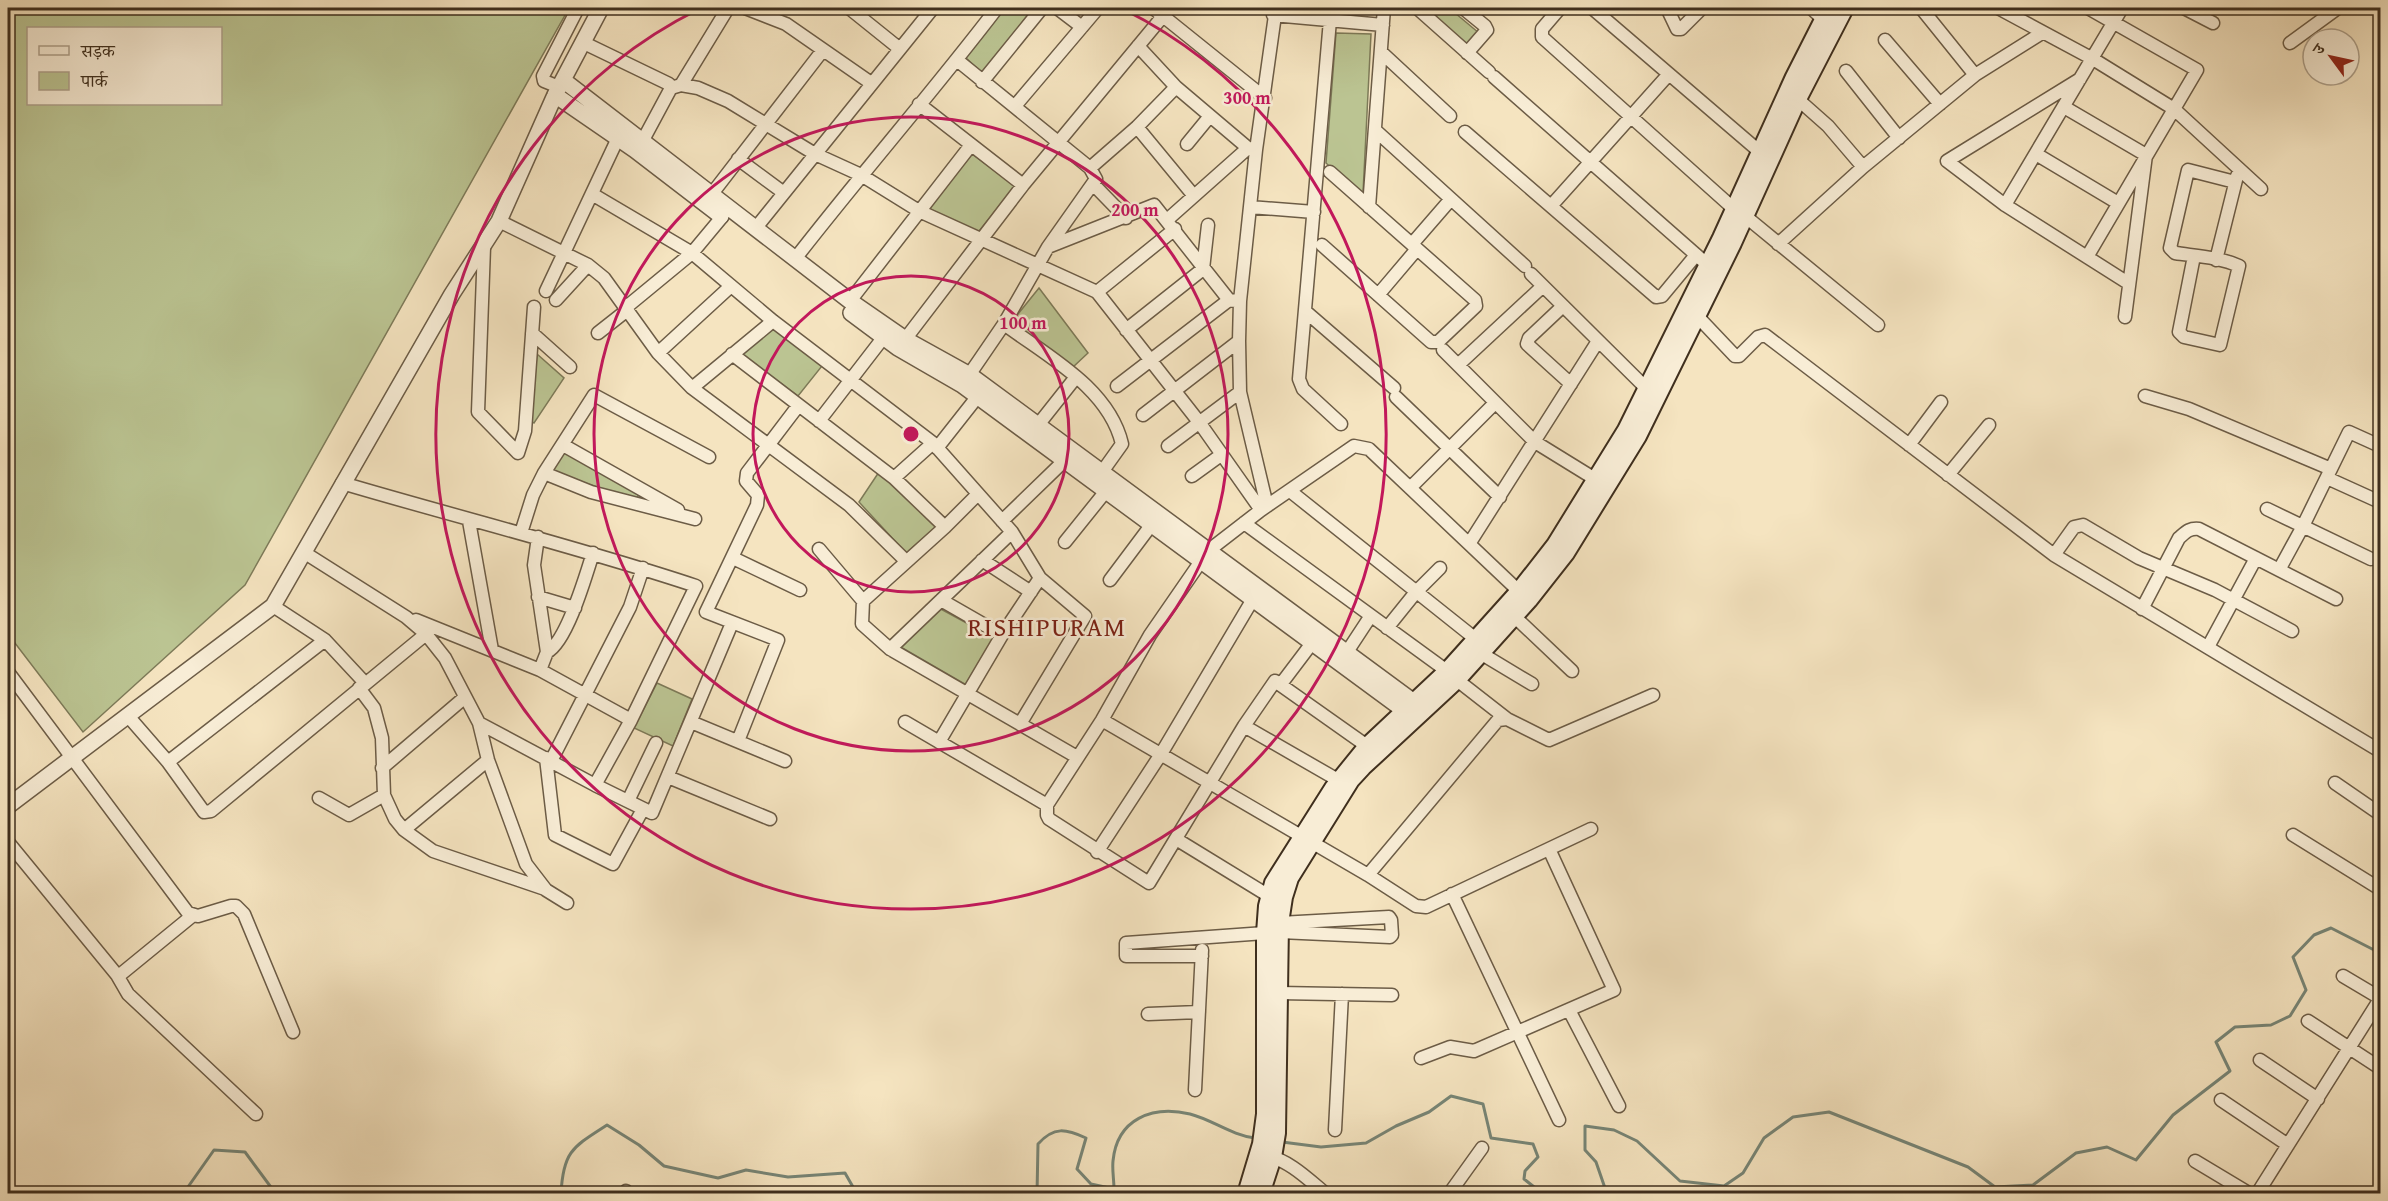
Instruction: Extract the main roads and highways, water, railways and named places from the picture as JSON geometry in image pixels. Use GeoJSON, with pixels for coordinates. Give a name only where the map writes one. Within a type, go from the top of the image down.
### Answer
{"type":"FeatureCollection","features":[{"type":"Feature","properties":{"kind":"main road"},"geometry":{"type":"LineString","coordinates":[[1480,647],[1515,617],[1524,596],[1626,430],[1702,260],[1740,213],[1760,152],[1845,8]]}},
{"type":"Feature","properties":{"kind":"main road"},"geometry":{"type":"LineString","coordinates":[[1261,1194],[1271,1114],[1279,993],[1275,929],[1269,896],[1279,872],[1306,841],[1351,780],[1415,710],[1480,647],[1524,596],[1566,553],[1638,436],[1698,317],[1740,213],[1793,95],[1821,11]]}},
{"type":"Feature","properties":{"kind":"main road"},"geometry":{"type":"LineString","coordinates":[[1271,1114],[1275,929],[1290,878],[1306,841],[1338,780],[1367,746],[1415,710]]}},
{"type":"Feature","properties":{"kind":"main road"},"geometry":{"type":"LineString","coordinates":[[1246,1194],[1267,1151]]}},
{"type":"Feature","properties":{"kind":"waterway"},"geometry":{"type":"LineString","coordinates":[[1605,1194],[1596,1162],[1585,1150],[1585,1126],[1614,1130],[1637,1141],[1680,1181],[1724,1186],[1743,1173],[1764,1138],[1793,1117],[1829,1112],[1968,1167],[1995,1187],[2033,1185],[2076,1153],[2107,1147],[2136,1160],[2173,1115],[2230,1071],[2216,1042],[2235,1027],[2271,1025],[2290,1016],[2306,990],[2293,957],[2314,935],[2331,928],[2380,953]]}},
{"type":"Feature","properties":{"kind":"waterway"},"geometry":{"type":"LineString","coordinates":[[1282,1142],[1321,1147],[1366,1143],[1396,1126],[1429,1112],[1451,1096],[1483,1104],[1491,1138],[1533,1144],[1538,1157],[1525,1171],[1524,1179],[1543,1194]]}},
{"type":"Feature","properties":{"kind":"waterway"},"geometry":{"type":"LineString","coordinates":[[1037,1194],[1038,1144],[1049,1134],[1055,1132],[1066,1131],[1086,1138],[1077,1169],[1091,1184],[1114,1189],[1113,1161],[1121,1135],[1129,1125],[1150,1114],[1162,1112],[1190,1114],[1238,1134],[1255,1138]]}},
{"type":"Feature","properties":{"kind":"waterway"},"geometry":{"type":"LineString","coordinates":[[561,1194],[567,1159],[578,1145],[607,1125],[639,1145],[664,1166],[718,1178],[746,1170],[788,1177],[845,1173],[857,1194]]}},
{"type":"Feature","properties":{"kind":"waterway"},"geometry":{"type":"LineString","coordinates":[[183,1194],[214,1150],[245,1152],[276,1194]]}},
{"type":"Feature","properties":{"kind":"district","name":"RISHIPURAM"},"geometry":{"type":"Point","coordinates":[1047,626]}}]}
